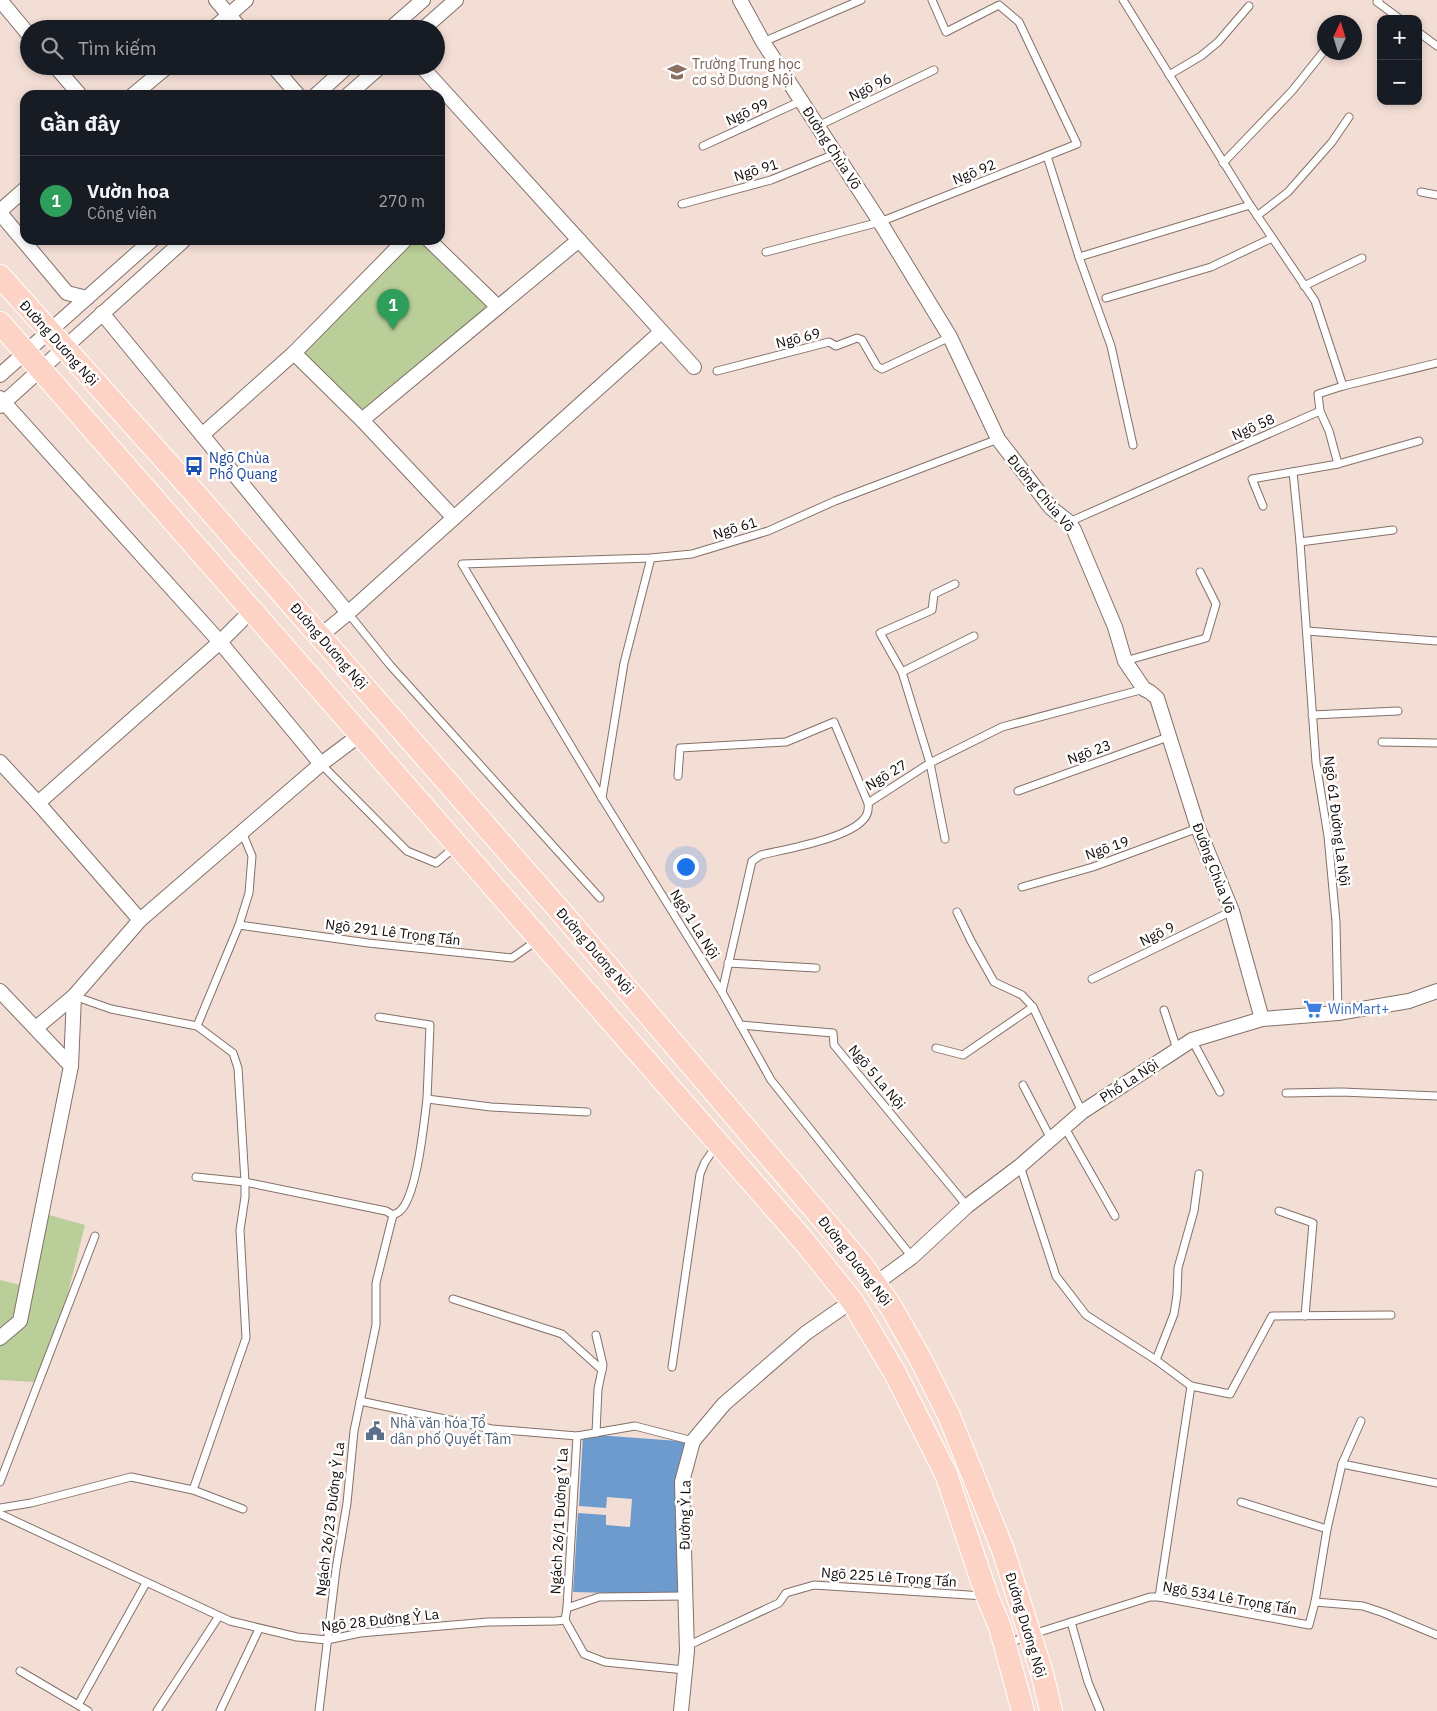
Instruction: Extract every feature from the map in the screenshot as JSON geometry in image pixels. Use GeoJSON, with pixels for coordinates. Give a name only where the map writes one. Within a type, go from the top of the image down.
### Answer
{"type":"FeatureCollection","features":[{"type":"Feature","properties":{"kind":"main road","name":"Đường Dương Nội"},"geometry":{"type":"LineString","coordinates":[[0,276],[192,490],[568,920],[862,1265],[891,1307],[916,1349],[948,1416],[1003,1550],[1042,1673],[1051,1711]]}},
{"type":"Feature","properties":{"kind":"main road","name":"Đường Dương Nội"},"geometry":{"type":"LineString","coordinates":[[0,322],[718,1143],[852,1301],[896,1373],[946,1474],[987,1596],[1000,1627],[1023,1711]]}},
{"type":"Feature","properties":{"kind":"main road"},"geometry":{"type":"LineString","coordinates":[[852,1301],[875,1284]]}},
{"type":"Feature","properties":{"kind":"street"},"geometry":{"type":"LineString","coordinates":[[0,0],[20,23]]}},
{"type":"Feature","properties":{"kind":"street"},"geometry":{"type":"LineString","coordinates":[[216,0],[233,20]]}},
{"type":"Feature","properties":{"kind":"street"},"geometry":{"type":"LineString","coordinates":[[223,20],[246,0]]}},
{"type":"Feature","properties":{"kind":"street"},"geometry":{"type":"LineString","coordinates":[[400,20],[423,0]]}},
{"type":"Feature","properties":{"kind":"street"},"geometry":{"type":"LineString","coordinates":[[433,20],[456,0]]}},
{"type":"Feature","properties":{"kind":"street","name":"Đường Chùa Võ"},"geometry":{"type":"LineString","coordinates":[[740,0],[763,42],[880,222],[950,337],[998,439],[1051,508],[1069,522],[1074,530],[1115,627],[1124,661],[1144,689],[1157,698],[1198,828],[1232,911],[1262,1019]]}},
{"type":"Feature","properties":{"kind":"street"},"geometry":{"type":"LineString","coordinates":[[63,75],[76,90]]}},
{"type":"Feature","properties":{"kind":"street"},"geometry":{"type":"LineString","coordinates":[[139,90],[157,75]]}},
{"type":"Feature","properties":{"kind":"street"},"geometry":{"type":"LineString","coordinates":[[281,75],[294,90]]}},
{"type":"Feature","properties":{"kind":"street"},"geometry":{"type":"LineString","coordinates":[[322,90],[338,75]]}},
{"type":"Feature","properties":{"kind":"street"},"geometry":{"type":"LineString","coordinates":[[354,90],[370,75]]}},
{"type":"Feature","properties":{"kind":"street"},"geometry":{"type":"LineString","coordinates":[[429,75],[443,90]]}},
{"type":"Feature","properties":{"kind":"street"},"geometry":{"type":"LineString","coordinates":[[445,92],[694,367]]}},
{"type":"Feature","properties":{"kind":"street"},"geometry":{"type":"LineString","coordinates":[[20,194],[0,212],[20,237]]}},
{"type":"Feature","properties":{"kind":"street"},"geometry":{"type":"LineString","coordinates":[[362,420],[579,240]]}},
{"type":"Feature","properties":{"kind":"street"},"geometry":{"type":"LineString","coordinates":[[27,245],[66,293],[87,298]]}},
{"type":"Feature","properties":{"kind":"street"},"geometry":{"type":"LineString","coordinates":[[0,374],[34,360],[56,340],[87,298],[146,245]]}},
{"type":"Feature","properties":{"kind":"street"},"geometry":{"type":"LineString","coordinates":[[178,245],[102,313],[56,340],[34,360],[2,402],[220,642],[321,764]]}},
{"type":"Feature","properties":{"kind":"street"},"geometry":{"type":"LineString","coordinates":[[202,435],[294,353],[400,245]]}},
{"type":"Feature","properties":{"kind":"street"},"geometry":{"type":"LineString","coordinates":[[434,245],[498,307]]}},
{"type":"Feature","properties":{"kind":"street"},"geometry":{"type":"LineString","coordinates":[[102,313],[348,613]]}},
{"type":"Feature","properties":{"kind":"street"},"geometry":{"type":"LineString","coordinates":[[320,636],[661,332]]}},
{"type":"Feature","properties":{"kind":"street"},"geometry":{"type":"LineString","coordinates":[[294,353],[362,420],[454,518]]}},
{"type":"Feature","properties":{"kind":"street"},"geometry":{"type":"LineString","coordinates":[[38,803],[220,642],[252,610]]}},
{"type":"Feature","properties":{"kind":"street"},"geometry":{"type":"LineString","coordinates":[[36,1028],[74,996],[140,920],[321,764],[361,734]]}},
{"type":"Feature","properties":{"kind":"street"},"geometry":{"type":"LineString","coordinates":[[0,762],[140,920]]}},
{"type":"Feature","properties":{"kind":"street"},"geometry":{"type":"LineString","coordinates":[[0,991],[71,1066]]}},
{"type":"Feature","properties":{"kind":"street","name":"Phố La Nội"},"geometry":{"type":"LineString","coordinates":[[875,1284],[912,1256],[968,1206],[1020,1166],[1082,1112],[1192,1040],[1262,1019],[1338,1013],[1409,1002],[1437,991]]}},
{"type":"Feature","properties":{"kind":"street"},"geometry":{"type":"LineString","coordinates":[[0,1338],[20,1321],[71,1066],[74,996]]}},
{"type":"Feature","properties":{"kind":"street","name":"Đường Ỷ La"},"geometry":{"type":"LineString","coordinates":[[681,1711],[687,1646],[682,1482],[693,1442],[724,1404],[806,1333],[852,1301]]}},
{"type":"Feature","properties":{"kind":"lane"},"geometry":{"type":"LineString","coordinates":[[763,42],[861,0]]}},
{"type":"Feature","properties":{"kind":"lane","name":"Ngõ 92"},"geometry":{"type":"LineString","coordinates":[[766,252],[880,222],[1077,144],[1019,22],[999,5],[946,32],[932,0]]}},
{"type":"Feature","properties":{"kind":"lane"},"geometry":{"type":"LineString","coordinates":[[1123,0],[1250,206],[1315,301],[1343,386]]}},
{"type":"Feature","properties":{"kind":"lane"},"geometry":{"type":"LineString","coordinates":[[1379,0],[1378,2],[1395,15]]}},
{"type":"Feature","properties":{"kind":"lane"},"geometry":{"type":"LineString","coordinates":[[1169,75],[1201,56],[1218,42],[1249,6]]}},
{"type":"Feature","properties":{"kind":"lane"},"geometry":{"type":"LineString","coordinates":[[1422,35],[1436,45]]}},
{"type":"Feature","properties":{"kind":"lane"},"geometry":{"type":"LineString","coordinates":[[1223,163],[1292,91],[1317,60]]}},
{"type":"Feature","properties":{"kind":"lane","name":"Ngõ 96"},"geometry":{"type":"LineString","coordinates":[[818,126],[934,70]]}},
{"type":"Feature","properties":{"kind":"lane","name":"Ngõ 99"},"geometry":{"type":"LineString","coordinates":[[703,146],[801,101]]}},
{"type":"Feature","properties":{"kind":"lane"},"geometry":{"type":"LineString","coordinates":[[1257,216],[1288,192],[1332,142],[1349,118]]}},
{"type":"Feature","properties":{"kind":"lane","name":"Ngõ 91"},"geometry":{"type":"LineString","coordinates":[[682,204],[771,180],[835,154]]}},
{"type":"Feature","properties":{"kind":"lane"},"geometry":{"type":"LineString","coordinates":[[1047,156],[1079,258],[1111,346],[1133,446]]}},
{"type":"Feature","properties":{"kind":"lane"},"geometry":{"type":"LineString","coordinates":[[1421,192],[1437,195]]}},
{"type":"Feature","properties":{"kind":"lane"},"geometry":{"type":"LineString","coordinates":[[1079,258],[1250,206]]}},
{"type":"Feature","properties":{"kind":"lane"},"geometry":{"type":"LineString","coordinates":[[1106,298],[1211,267],[1272,238]]}},
{"type":"Feature","properties":{"kind":"lane"},"geometry":{"type":"LineString","coordinates":[[1304,286],[1362,258]]}},
{"type":"Feature","properties":{"kind":"lane","name":"Ngõ 69"},"geometry":{"type":"LineString","coordinates":[[717,371],[829,342],[836,346],[857,338],[862,340],[877,366],[882,368],[950,337]]}},
{"type":"Feature","properties":{"kind":"lane"},"geometry":{"type":"LineString","coordinates":[[1338,464],[1329,431],[1320,411],[1318,394],[1437,363]]}},
{"type":"Feature","properties":{"kind":"lane","name":"Ngõ 58"},"geometry":{"type":"LineString","coordinates":[[1069,522],[1320,411]]}},
{"type":"Feature","properties":{"kind":"lane","name":"Ngõ 61"},"geometry":{"type":"LineString","coordinates":[[462,564],[651,558],[692,554],[768,531],[835,500],[998,439]]}},
{"type":"Feature","properties":{"kind":"lane"},"geometry":{"type":"LineString","coordinates":[[1263,506],[1252,479],[1338,464],[1419,441]]}},
{"type":"Feature","properties":{"kind":"lane","name":"Ngõ 61 Đường La Nội"},"geometry":{"type":"LineString","coordinates":[[1293,472],[1308,632],[1316,762],[1328,836],[1336,922],[1338,1013]]}},
{"type":"Feature","properties":{"kind":"lane"},"geometry":{"type":"LineString","coordinates":[[1300,542],[1394,530]]}},
{"type":"Feature","properties":{"kind":"lane"},"geometry":{"type":"LineString","coordinates":[[602,798],[624,663],[651,558]]}},
{"type":"Feature","properties":{"kind":"lane","name":"Ngõ 1 La Nội"},"geometry":{"type":"LineString","coordinates":[[462,564],[602,798],[722,992],[771,1080],[912,1256]]}},
{"type":"Feature","properties":{"kind":"lane"},"geometry":{"type":"LineString","coordinates":[[1124,661],[1206,638],[1216,604],[1200,572]]}},
{"type":"Feature","properties":{"kind":"lane"},"geometry":{"type":"LineString","coordinates":[[945,839],[930,763],[902,672],[880,633],[932,610],[934,594],[955,584]]}},
{"type":"Feature","properties":{"kind":"lane"},"geometry":{"type":"LineString","coordinates":[[348,613],[390,665],[600,898]]}},
{"type":"Feature","properties":{"kind":"lane"},"geometry":{"type":"LineString","coordinates":[[1308,632],[1437,640]]}},
{"type":"Feature","properties":{"kind":"lane"},"geometry":{"type":"LineString","coordinates":[[902,672],[974,636]]}},
{"type":"Feature","properties":{"kind":"lane","name":"Ngõ 27"},"geometry":{"type":"LineString","coordinates":[[678,776],[680,748],[786,742],[834,722],[868,802],[930,763],[1002,727],[1144,689]]}},
{"type":"Feature","properties":{"kind":"lane"},"geometry":{"type":"LineString","coordinates":[[1312,714],[1398,712]]}},
{"type":"Feature","properties":{"kind":"lane","name":"Ngõ 23"},"geometry":{"type":"LineString","coordinates":[[1018,791],[1168,737]]}},
{"type":"Feature","properties":{"kind":"lane"},"geometry":{"type":"LineString","coordinates":[[1382,742],[1437,744]]}},
{"type":"Feature","properties":{"kind":"lane"},"geometry":{"type":"LineString","coordinates":[[321,764],[407,852],[436,863],[457,845]]}},
{"type":"Feature","properties":{"kind":"lane"},"geometry":{"type":"LineString","coordinates":[[722,992],[752,861],[761,855],[833,837],[849,830],[863,820],[869,810],[868,802]]}},
{"type":"Feature","properties":{"kind":"lane","name":"Ngõ 19"},"geometry":{"type":"LineString","coordinates":[[1022,887],[1094,867],[1198,828]]}},
{"type":"Feature","properties":{"kind":"lane"},"geometry":{"type":"LineString","coordinates":[[197,1026],[239,926],[249,893],[252,856],[242,832]]}},
{"type":"Feature","properties":{"kind":"lane","name":"Ngõ 9"},"geometry":{"type":"LineString","coordinates":[[1092,979],[1232,911]]}},
{"type":"Feature","properties":{"kind":"lane"},"geometry":{"type":"LineString","coordinates":[[957,912],[994,982],[1022,995],[1033,1007],[1082,1112]]}},
{"type":"Feature","properties":{"kind":"lane","name":"Ngõ 291 Lê Trọng Tấn"},"geometry":{"type":"LineString","coordinates":[[239,926],[368,943],[512,958],[540,939]]}},
{"type":"Feature","properties":{"kind":"lane"},"geometry":{"type":"LineString","coordinates":[[728,962],[816,968]]}},
{"type":"Feature","properties":{"kind":"lane"},"geometry":{"type":"LineString","coordinates":[[74,996],[111,1009],[197,1026],[233,1053],[238,1068],[245,1182],[245,1198],[240,1230],[246,1338],[193,1490]]}},
{"type":"Feature","properties":{"kind":"lane"},"geometry":{"type":"LineString","coordinates":[[936,1048],[963,1054],[1033,1007]]}},
{"type":"Feature","properties":{"kind":"lane"},"geometry":{"type":"LineString","coordinates":[[1164,1010],[1177,1050]]}},
{"type":"Feature","properties":{"kind":"lane"},"geometry":{"type":"LineString","coordinates":[[196,1176],[245,1182],[386,1211],[393,1215],[400,1211],[411,1188],[421,1150],[427,1099],[430,1025],[379,1018]]}},
{"type":"Feature","properties":{"kind":"lane","name":"Ngõ 5 La Nội"},"geometry":{"type":"LineString","coordinates":[[740,1025],[832,1033],[834,1045],[968,1206]]}},
{"type":"Feature","properties":{"kind":"lane"},"geometry":{"type":"LineString","coordinates":[[1192,1040],[1220,1092]]}},
{"type":"Feature","properties":{"kind":"lane"},"geometry":{"type":"LineString","coordinates":[[1023,1085],[1051,1139]]}},
{"type":"Feature","properties":{"kind":"lane"},"geometry":{"type":"LineString","coordinates":[[1286,1093],[1342,1092],[1437,1096]]}},
{"type":"Feature","properties":{"kind":"lane"},"geometry":{"type":"LineString","coordinates":[[427,1099],[491,1107],[588,1112]]}},
{"type":"Feature","properties":{"kind":"lane"},"geometry":{"type":"LineString","coordinates":[[1065,1128],[1115,1216]]}},
{"type":"Feature","properties":{"kind":"lane"},"geometry":{"type":"LineString","coordinates":[[672,1367],[700,1174],[704,1162],[718,1143]]}},
{"type":"Feature","properties":{"kind":"lane"},"geometry":{"type":"LineString","coordinates":[[1020,1166],[1056,1276],[1086,1315],[1156,1360],[1191,1386],[1230,1394],[1272,1316],[1391,1315]]}},
{"type":"Feature","properties":{"kind":"lane"},"geometry":{"type":"LineString","coordinates":[[1156,1360],[1174,1314],[1178,1295],[1178,1268],[1194,1211],[1199,1174]]}},
{"type":"Feature","properties":{"kind":"lane"},"geometry":{"type":"LineString","coordinates":[[1279,1211],[1313,1223],[1305,1316]]}},
{"type":"Feature","properties":{"kind":"lane","name":"Ngách 26/23 Đường Ỷ La"},"geometry":{"type":"LineString","coordinates":[[319,1711],[336,1569],[347,1503],[354,1431],[376,1325],[376,1284],[393,1215]]}},
{"type":"Feature","properties":{"kind":"lane"},"geometry":{"type":"LineString","coordinates":[[0,1482],[95,1236]]}},
{"type":"Feature","properties":{"kind":"lane"},"geometry":{"type":"LineString","coordinates":[[453,1299],[562,1334],[602,1370]]}},
{"type":"Feature","properties":{"kind":"lane"},"geometry":{"type":"LineString","coordinates":[[596,1335],[603,1360],[598,1389],[596,1433]]}},
{"type":"Feature","properties":{"kind":"lane"},"geometry":{"type":"LineString","coordinates":[[1159,1597],[1191,1386]]}},
{"type":"Feature","properties":{"kind":"lane"},"geometry":{"type":"LineString","coordinates":[[360,1401],[492,1429],[577,1436],[635,1426],[693,1442]]}},
{"type":"Feature","properties":{"kind":"lane"},"geometry":{"type":"LineString","coordinates":[[1361,1421],[1342,1464],[1327,1529],[1316,1602],[1363,1606],[1437,1635]]}},
{"type":"Feature","properties":{"kind":"lane","name":"Ngách 26/1 Đường Ỷ La"},"geometry":{"type":"LineString","coordinates":[[567,1608],[577,1436]]}},
{"type":"Feature","properties":{"kind":"lane"},"geometry":{"type":"LineString","coordinates":[[1342,1464],[1437,1483]]}},
{"type":"Feature","properties":{"kind":"lane"},"geometry":{"type":"LineString","coordinates":[[0,1508],[31,1503],[131,1476],[193,1490],[243,1509]]}},
{"type":"Feature","properties":{"kind":"lane"},"geometry":{"type":"LineString","coordinates":[[1241,1502],[1327,1529]]}},
{"type":"Feature","properties":{"kind":"lane","name":"Ngõ 28 Đường Ỷ La"},"geometry":{"type":"LineString","coordinates":[[0,1514],[230,1622],[297,1637],[327,1640],[360,1633],[488,1622],[556,1622],[565,1620]]}},
{"type":"Feature","properties":{"kind":"lane"},"geometry":{"type":"LineString","coordinates":[[78,1705],[146,1583]]}},
{"type":"Feature","properties":{"kind":"lane","name":"Ngõ 225 Lê Trọng Tấn"},"geometry":{"type":"LineString","coordinates":[[687,1646],[779,1603],[786,1593],[814,1585],[987,1596]]}},
{"type":"Feature","properties":{"kind":"lane"},"geometry":{"type":"LineString","coordinates":[[685,1596],[599,1596],[567,1608],[565,1620],[584,1654],[605,1662],[685,1670]]}},
{"type":"Feature","properties":{"kind":"lane","name":"Ngõ 534 Lê Trọng Tấn"},"geometry":{"type":"LineString","coordinates":[[1004,1645],[1150,1597],[1159,1597],[1309,1625],[1316,1602]]}},
{"type":"Feature","properties":{"kind":"lane"},"geometry":{"type":"LineString","coordinates":[[157,1711],[219,1616]]}},
{"type":"Feature","properties":{"kind":"lane"},"geometry":{"type":"LineString","coordinates":[[1071,1622],[1088,1682],[1100,1711]]}},
{"type":"Feature","properties":{"kind":"lane"},"geometry":{"type":"LineString","coordinates":[[220,1711],[259,1629]]}},
{"type":"Feature","properties":{"kind":"lane"},"geometry":{"type":"LineString","coordinates":[[20,1671],[88,1711]]}},
{"type":"Feature","properties":{"kind":"green space"},"geometry":{"type":"Polygon","coordinates":[[[403,245],[431,245],[495,307],[362,417],[298,353],[403,245]]]}},
{"type":"Feature","properties":{"kind":"green space"},"geometry":{"type":"Polygon","coordinates":[[[42,1213],[85,1225],[58,1333],[34,1382],[0,1380],[0,1339],[21,1321],[42,1213]]]}},
{"type":"Feature","properties":{"kind":"green space"},"geometry":{"type":"Polygon","coordinates":[[[0,1280],[25,1286],[18,1320],[0,1336],[0,1280]]]}},
{"type":"Feature","properties":{"kind":"water"},"geometry":{"type":"Polygon","coordinates":[[[583,1434],[692,1442],[681,1482],[684,1595],[573,1592],[578,1513],[606,1515],[606,1525],[630,1527],[632,1499],[607,1497],[606,1508],[579,1506],[583,1434]]]}},
{"type":"Feature","properties":{"kind":"place","name":"Trường Trung học cơ sở Dương Nội"},"geometry":{"type":"Point","coordinates":[677,72]}},
{"type":"Feature","properties":{"kind":"place","name":"Vườn hoa"},"geometry":{"type":"Point","coordinates":[393,330]}},
{"type":"Feature","properties":{"kind":"place","name":"Ngõ Chùa Phổ Quang"},"geometry":{"type":"Point","coordinates":[194,466]}},
{"type":"Feature","properties":{"kind":"place","name":"WinMart+"},"geometry":{"type":"Point","coordinates":[1313,1009]}},
{"type":"Feature","properties":{"kind":"place","name":"Nhà văn hóa Tổ dân phố Quyết Tâm"},"geometry":{"type":"Point","coordinates":[375,1431]}}]}
